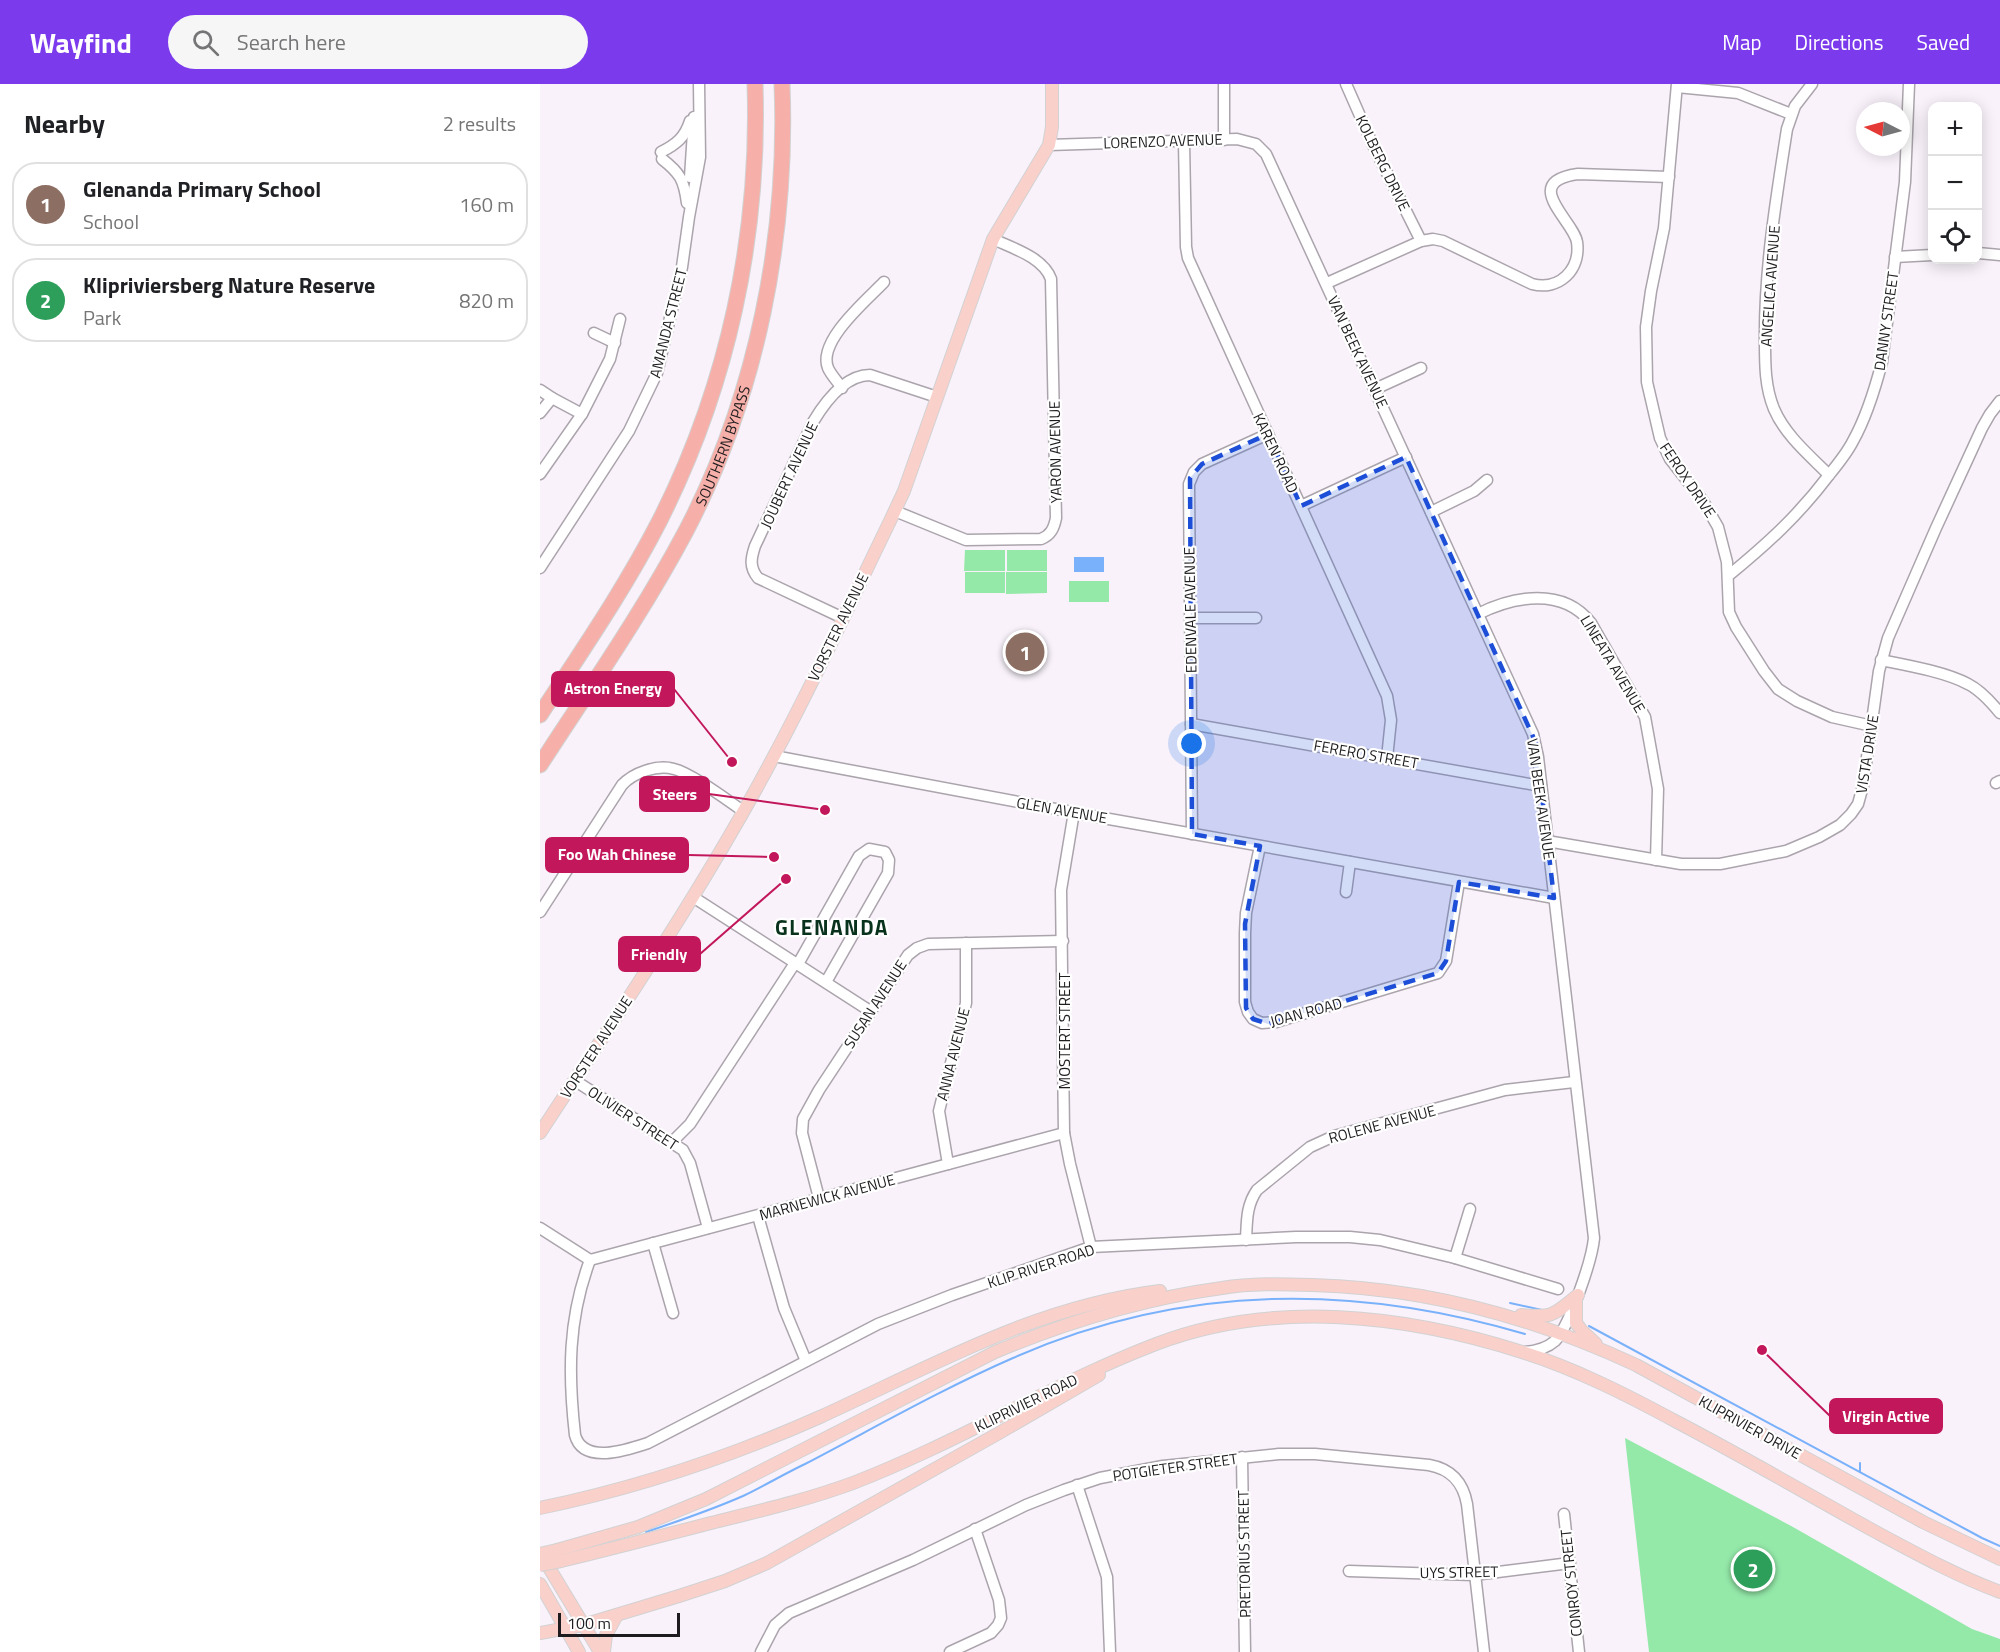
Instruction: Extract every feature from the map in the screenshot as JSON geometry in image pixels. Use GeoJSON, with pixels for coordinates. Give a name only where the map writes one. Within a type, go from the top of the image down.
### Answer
{"type":"FeatureCollection","features":[{"type":"Feature","properties":{"kind":"highway","name":"SOUTHERN BYPASS"},"geometry":{"type":"LineString","coordinates":[[540,715],[650,540],[677,484],[711,398],[733,323],[750,229],[755,159],[755,84]]}},
{"type":"Feature","properties":{"kind":"highway","name":"SOUTHERN BYPASS"},"geometry":{"type":"LineString","coordinates":[[540,765],[647,598],[687,530],[736,410],[754,349],[772,262],[782,160],[782,84]]}},
{"type":"Feature","properties":{"kind":"main road","name":"VORSTER AVENUE"},"geometry":{"type":"LineString","coordinates":[[540,1133],[693,897],[774,756],[843,618],[895,511],[993,239],[1049,145],[1052,127],[1052,84]]}},
{"type":"Feature","properties":{"kind":"main road","name":"KLIPRIVIER ROAD"},"geometry":{"type":"LineString","coordinates":[[545,1567],[559,1556],[706,1499],[995,1352],[1084,1318],[1139,1303],[1251,1285],[1336,1285],[1424,1295],[1493,1312]]}},
{"type":"Feature","properties":{"kind":"main road"},"geometry":{"type":"LineString","coordinates":[[544,1506],[638,1485],[721,1458],[812,1420],[958,1351],[1066,1311],[1122,1297],[1174,1290],[1197,1292]]}},
{"type":"Feature","properties":{"kind":"main road"},"geometry":{"type":"LineString","coordinates":[[1493,1312],[1548,1317],[1577,1297]]}},
{"type":"Feature","properties":{"kind":"main road"},"geometry":{"type":"LineString","coordinates":[[1577,1297],[1576,1323],[1581,1331],[1600,1348]]}},
{"type":"Feature","properties":{"kind":"main road","name":"KLIPRIVIER DRIVE"},"geometry":{"type":"LineString","coordinates":[[1493,1312],[1560,1333],[1636,1365],[1923,1522],[2000,1559]]}},
{"type":"Feature","properties":{"kind":"main road","name":"KLIPRIVIER ROAD"},"geometry":{"type":"LineString","coordinates":[[540,1553],[559,1556],[794,1502],[852,1483],[900,1464],[1062,1385],[1156,1344],[1214,1328],[1257,1320],[1342,1317],[1401,1324],[1464,1336],[1521,1352]]}},
{"type":"Feature","properties":{"kind":"main road","name":"KLIPRIVIER DRIVE"},"geometry":{"type":"LineString","coordinates":[[1521,1352],[1587,1377],[1634,1399],[1893,1541],[2000,1592]]}},
{"type":"Feature","properties":{"kind":"main road"},"geometry":{"type":"LineString","coordinates":[[540,1633],[583,1625],[725,1581],[775,1558],[1078,1389],[1131,1356]]}},
{"type":"Feature","properties":{"kind":"main road"},"geometry":{"type":"LineString","coordinates":[[540,1553],[545,1567],[602,1652]]}},
{"type":"Feature","properties":{"kind":"main road"},"geometry":{"type":"LineString","coordinates":[[540,1584],[579,1652]]}},
{"type":"Feature","properties":{"kind":"main road"},"geometry":{"type":"LineString","coordinates":[[602,1652],[606,1635],[617,1615]]}},
{"type":"Feature","properties":{"kind":"street","name":"AMANDA STREET"},"geometry":{"type":"LineString","coordinates":[[540,568],[631,419],[652,373],[677,273],[692,157],[694,84]]}},
{"type":"Feature","properties":{"kind":"street","name":"AMANDA STREET"},"geometry":{"type":"LineString","coordinates":[[540,555],[583,497],[640,412],[657,373],[682,267],[700,158],[699,84]]}},
{"type":"Feature","properties":{"kind":"street"},"geometry":{"type":"LineString","coordinates":[[1224,84],[1224,140]]}},
{"type":"Feature","properties":{"kind":"street","name":"KOLBERG DRIVE"},"geometry":{"type":"LineString","coordinates":[[1346,84],[1372,143],[1421,241]]}},
{"type":"Feature","properties":{"kind":"street","name":"ANGELICA AVENUE"},"geometry":{"type":"LineString","coordinates":[[1812,84],[1791,114],[1782,164],[1766,294],[1766,380],[1775,411],[1784,427],[1829,476]]}},
{"type":"Feature","properties":{"kind":"street","name":"DANNY STREET"},"geometry":{"type":"LineString","coordinates":[[1728,576],[1783,529],[1808,503],[1853,441],[1875,389],[1882,362],[1907,153],[1909,84]]}},
{"type":"Feature","properties":{"kind":"street"},"geometry":{"type":"LineString","coordinates":[[1677,85],[1738,93],[1791,114]]}},
{"type":"Feature","properties":{"kind":"street","name":"FEROX DRIVE"},"geometry":{"type":"LineString","coordinates":[[1677,85],[1664,228],[1647,312],[1647,382],[1662,445],[1713,515],[1722,539],[1728,576],[1730,617],[1753,655],[1778,688],[1797,701],[1832,717],[1872,726]]}},
{"type":"Feature","properties":{"kind":"street"},"geometry":{"type":"LineString","coordinates":[[687,203],[685,186],[680,176],[661,155],[684,136],[694,111]]}},
{"type":"Feature","properties":{"kind":"street","name":"LORENZO AVENUE"},"geometry":{"type":"LineString","coordinates":[[1049,145],[1224,140],[1251,142],[1264,150],[1270,159]]}},
{"type":"Feature","properties":{"kind":"street","name":"KAREN ROAD"},"geometry":{"type":"LineString","coordinates":[[1184,142],[1188,258],[1390,704],[1391,720],[1387,758]]}},
{"type":"Feature","properties":{"kind":"street","name":"VAN BEEK AVENUE"},"geometry":{"type":"LineString","coordinates":[[1270,159],[1533,734],[1537,749],[1574,1082],[1594,1238],[1590,1262],[1577,1297],[1557,1339],[1536,1351],[1521,1352]]}},
{"type":"Feature","properties":{"kind":"street"},"geometry":{"type":"LineString","coordinates":[[1327,283],[1421,241],[1433,239],[1443,241],[1532,284],[1543,287],[1552,285],[1562,281],[1570,272],[1575,261],[1577,242],[1552,196],[1552,190],[1559,179],[1566,175],[1578,174],[1669,177]]}},
{"type":"Feature","properties":{"kind":"street","name":"YARON AVENUE"},"geometry":{"type":"LineString","coordinates":[[895,511],[966,540],[1041,539],[1050,534],[1055,524],[1051,279],[1046,269],[1036,261],[993,239]]}},
{"type":"Feature","properties":{"kind":"street"},"geometry":{"type":"LineString","coordinates":[[1982,253],[2000,255]]}},
{"type":"Feature","properties":{"kind":"street"},"geometry":{"type":"LineString","coordinates":[[1895,257],[1928,255]]}},
{"type":"Feature","properties":{"kind":"street"},"geometry":{"type":"LineString","coordinates":[[842,388],[828,368],[830,345],[837,332],[884,282]]}},
{"type":"Feature","properties":{"kind":"street"},"geometry":{"type":"LineString","coordinates":[[540,474],[582,414],[610,359],[620,319]]}},
{"type":"Feature","properties":{"kind":"street"},"geometry":{"type":"LineString","coordinates":[[594,333],[615,343]]}},
{"type":"Feature","properties":{"kind":"street"},"geometry":{"type":"LineString","coordinates":[[1375,389],[1421,368]]}},
{"type":"Feature","properties":{"kind":"street","name":"JOUBERT AVENUE"},"geometry":{"type":"LineString","coordinates":[[843,618],[761,580],[755,574],[751,562],[756,546],[813,422],[825,405],[854,377],[870,375],[937,397]]}},
{"type":"Feature","properties":{"kind":"street"},"geometry":{"type":"LineString","coordinates":[[540,390],[582,414]]}},
{"type":"Feature","properties":{"kind":"street"},"geometry":{"type":"LineString","coordinates":[[540,413],[552,398]]}},
{"type":"Feature","properties":{"kind":"street","name":"VISTA DRIVE"},"geometry":{"type":"LineString","coordinates":[[1547,841],[1692,865],[1720,864],[1786,851],[1804,845],[1833,830],[1844,821],[1858,804],[1867,762],[1881,660],[1892,629],[1989,414],[2000,401]]}},
{"type":"Feature","properties":{"kind":"street","name":"EDENVALE AVENUE"},"geometry":{"type":"LineString","coordinates":[[1192,834],[1188,492],[1190,478],[1202,464],[1268,434]]}},
{"type":"Feature","properties":{"kind":"street"},"geometry":{"type":"LineString","coordinates":[[1301,506],[1406,457]]}},
{"type":"Feature","properties":{"kind":"street"},"geometry":{"type":"LineString","coordinates":[[1431,512],[1466,495],[1487,480]]}},
{"type":"Feature","properties":{"kind":"street","name":"LINEATA AVENUE"},"geometry":{"type":"LineString","coordinates":[[1478,614],[1512,600],[1541,598],[1570,605],[1582,612],[1591,623],[1638,703],[1647,725],[1658,797],[1656,860]]}},
{"type":"Feature","properties":{"kind":"street"},"geometry":{"type":"LineString","coordinates":[[1190,618],[1256,618]]}},
{"type":"Feature","properties":{"kind":"street"},"geometry":{"type":"LineString","coordinates":[[1881,660],[1905,664],[1966,682],[1982,694],[2000,713]]}},
{"type":"Feature","properties":{"kind":"street","name":"FERERO STREET"},"geometry":{"type":"LineString","coordinates":[[1191,724],[1541,786]]}},
{"type":"Feature","properties":{"kind":"street","name":"GLEN AVENUE"},"geometry":{"type":"LineString","coordinates":[[774,756],[1192,834],[1554,898]]}},
{"type":"Feature","properties":{"kind":"street"},"geometry":{"type":"LineString","coordinates":[[540,912],[622,785],[634,775],[660,769],[674,769],[743,811]]}},
{"type":"Feature","properties":{"kind":"street","name":"MOSTERT STREET"},"geometry":{"type":"LineString","coordinates":[[1074,812],[1062,883],[1064,1133],[1091,1247]]}},
{"type":"Feature","properties":{"kind":"street","name":"JOAN ROAD"},"geometry":{"type":"LineString","coordinates":[[1260,846],[1245,924],[1245,992],[1248,1012],[1253,1019],[1262,1023],[1276,1022],[1329,1007],[1438,973],[1446,961],[1460,882]]}},
{"type":"Feature","properties":{"kind":"street"},"geometry":{"type":"LineString","coordinates":[[672,1142],[690,1124],[796,963],[861,853],[869,849],[885,852],[889,860],[888,873],[826,982]]}},
{"type":"Feature","properties":{"kind":"street"},"geometry":{"type":"LineString","coordinates":[[1346,892],[1350,862]]}},
{"type":"Feature","properties":{"kind":"street"},"geometry":{"type":"LineString","coordinates":[[693,897],[870,1011]]}},
{"type":"Feature","properties":{"kind":"street","name":"SUSAN AVENUE"},"geometry":{"type":"LineString","coordinates":[[819,1198],[801,1133],[801,1124],[819,1090],[903,960],[916,948],[928,944],[1063,941]]}},
{"type":"Feature","properties":{"kind":"street","name":"ANNA AVENUE"},"geometry":{"type":"LineString","coordinates":[[948,1164],[939,1111],[966,1003],[966,943]]}},
{"type":"Feature","properties":{"kind":"street","name":"OLIVIER STREET"},"geometry":{"type":"LineString","coordinates":[[574,1080],[683,1150],[688,1158],[708,1228]]}},
{"type":"Feature","properties":{"kind":"street","name":"ROLENE AVENUE"},"geometry":{"type":"LineString","coordinates":[[1246,1240],[1251,1198],[1267,1180],[1317,1143],[1334,1136],[1505,1090],[1574,1082]]}},
{"type":"Feature","properties":{"kind":"street","name":"MARNEWICK AVENUE"},"geometry":{"type":"LineString","coordinates":[[590,1260],[1064,1133]]}},
{"type":"Feature","properties":{"kind":"street"},"geometry":{"type":"LineString","coordinates":[[1455,1258],[1470,1209]]}},
{"type":"Feature","properties":{"kind":"street"},"geometry":{"type":"LineString","coordinates":[[758,1216],[784,1308],[806,1361]]}},
{"type":"Feature","properties":{"kind":"street"},"geometry":{"type":"LineString","coordinates":[[540,1228],[590,1260]]}},
{"type":"Feature","properties":{"kind":"street","name":"KLIP RIVER ROAD"},"geometry":{"type":"LineString","coordinates":[[590,1260],[575,1307],[571,1349],[574,1435],[578,1445],[589,1452],[600,1453],[659,1439],[891,1318],[1091,1247],[1326,1237],[1380,1240],[1455,1258],[1558,1289]]}},
{"type":"Feature","properties":{"kind":"street"},"geometry":{"type":"LineString","coordinates":[[653,1243],[673,1313]]}},
{"type":"Feature","properties":{"kind":"street","name":"POTGIETER STREET"},"geometry":{"type":"LineString","coordinates":[[761,1652],[775,1625],[789,1613],[913,1560],[1026,1505],[1077,1485],[1132,1471],[1242,1457],[1315,1454],[1420,1464],[1445,1470],[1456,1479],[1465,1493],[1484,1652]]}},
{"type":"Feature","properties":{"kind":"street","name":"PRETORIUS STREET"},"geometry":{"type":"LineString","coordinates":[[1242,1457],[1245,1652]]}},
{"type":"Feature","properties":{"kind":"street"},"geometry":{"type":"LineString","coordinates":[[1077,1485],[1107,1576],[1110,1652]]}},
{"type":"Feature","properties":{"kind":"street","name":"CONROY STREET"},"geometry":{"type":"LineString","coordinates":[[1564,1514],[1579,1652]]}},
{"type":"Feature","properties":{"kind":"street"},"geometry":{"type":"LineString","coordinates":[[950,1652],[991,1633],[1001,1618],[999,1600],[975,1529]]}},
{"type":"Feature","properties":{"kind":"street","name":"UYS STREET"},"geometry":{"type":"LineString","coordinates":[[1349,1571],[1474,1575],[1570,1563]]}},
{"type":"Feature","properties":{"kind":"highlighted area"},"geometry":{"type":"Polygon","coordinates":[[[1268,434],[1301,506],[1406,457],[1536,743],[1554,898],[1459,882],[1446,961],[1438,973],[1268,1024],[1253,1019],[1246,1008],[1245,924],[1260,846],[1192,834],[1190,478],[1202,464],[1268,434]]]}},
{"type":"Feature","properties":{"kind":"green space"},"geometry":{"type":"Polygon","coordinates":[[[965,550],[1005,550],[1005,571],[964,571],[965,550]]]}},
{"type":"Feature","properties":{"kind":"green space"},"geometry":{"type":"Polygon","coordinates":[[[1007,550],[1047,550],[1047,571],[1007,571],[1007,550]]]}},
{"type":"Feature","properties":{"kind":"green space"},"geometry":{"type":"Polygon","coordinates":[[[965,572],[1005,572],[1005,593],[965,593],[965,572]]]}},
{"type":"Feature","properties":{"kind":"green space"},"geometry":{"type":"Polygon","coordinates":[[[1006,572],[1047,572],[1047,593],[1006,594],[1006,572]]]}},
{"type":"Feature","properties":{"kind":"green space"},"geometry":{"type":"Polygon","coordinates":[[[1069,581],[1109,581],[1109,602],[1069,602],[1069,581]]]}},
{"type":"Feature","properties":{"kind":"green space"},"geometry":{"type":"Polygon","coordinates":[[[1625,1438],[1793,1527],[1972,1629],[2000,1639],[2000,1652],[1649,1652],[1625,1438]]]}},
{"type":"Feature","properties":{"kind":"water"},"geometry":{"type":"Polygon","coordinates":[[[1074,557],[1104,557],[1104,572],[1074,572],[1074,557]]]}},
{"type":"Feature","properties":{"kind":"waterway"},"geometry":{"type":"LineString","coordinates":[[646,1532],[743,1496],[934,1396],[1013,1358],[1076,1334],[1139,1316],[1203,1304],[1267,1299],[1331,1300],[1396,1306],[1460,1317],[1525,1334]]}},
{"type":"Feature","properties":{"kind":"waterway"},"geometry":{"type":"LineString","coordinates":[[1510,1303],[1542,1310]]}},
{"type":"Feature","properties":{"kind":"waterway"},"geometry":{"type":"LineString","coordinates":[[1589,1326],[2000,1546]]}},
{"type":"Feature","properties":{"kind":"waterway"},"geometry":{"type":"LineString","coordinates":[[1860,1463],[1860,1472]]}},
{"type":"Feature","properties":{"kind":"place","name":"Glenanda Primary School"},"geometry":{"type":"Point","coordinates":[1025,652]}},
{"type":"Feature","properties":{"kind":"place","name":"Astron Energy"},"geometry":{"type":"Point","coordinates":[732,762]}},
{"type":"Feature","properties":{"kind":"place","name":"Steers"},"geometry":{"type":"Point","coordinates":[825,810]}},
{"type":"Feature","properties":{"kind":"place","name":"Foo Wah Chinese"},"geometry":{"type":"Point","coordinates":[774,857]}},
{"type":"Feature","properties":{"kind":"place","name":"Friendly"},"geometry":{"type":"Point","coordinates":[786,879]}},
{"type":"Feature","properties":{"kind":"place","name":"Virgin Active"},"geometry":{"type":"Point","coordinates":[1762,1350]}},
{"type":"Feature","properties":{"kind":"place","name":"Klipriviersberg Nature Reserve"},"geometry":{"type":"Point","coordinates":[1753,1569]}},
{"type":"Feature","properties":{"kind":"district","name":"GLENANDA"},"geometry":{"type":"Point","coordinates":[832,927]}}]}
